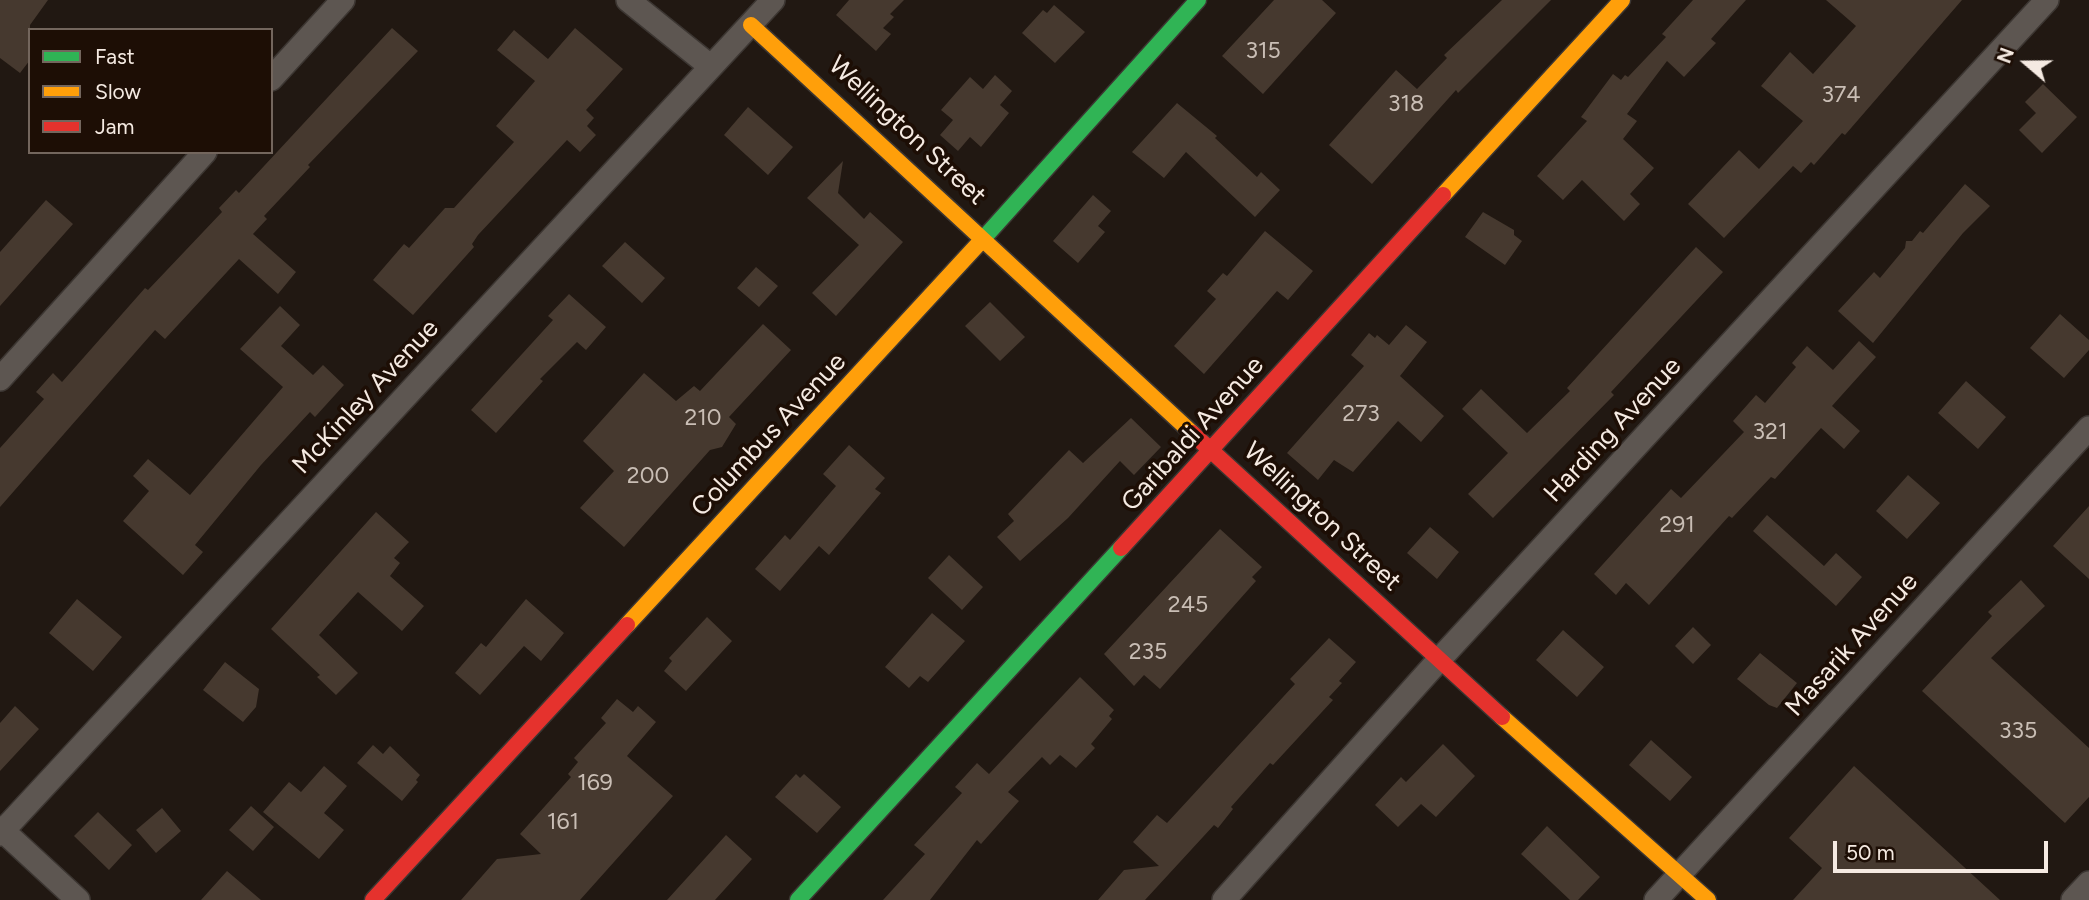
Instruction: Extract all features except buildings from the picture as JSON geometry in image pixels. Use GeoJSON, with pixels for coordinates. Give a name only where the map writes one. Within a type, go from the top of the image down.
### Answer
{"type":"FeatureCollection","features":[{"type":"Feature","properties":{"kind":"street"},"geometry":{"type":"LineString","coordinates":[[273,77],[343,0]]}},
{"type":"Feature","properties":{"kind":"street"},"geometry":{"type":"LineString","coordinates":[[628,0],[710,66]]}},
{"type":"Feature","properties":{"kind":"street","name":"McKinley Avenue"},"geometry":{"type":"LineString","coordinates":[[1,831],[774,0]]}},
{"type":"Feature","properties":{"kind":"street","name":"Columbus Avenue"},"geometry":{"type":"LineString","coordinates":[[373,900],[983,239],[1198,0]]}},
{"type":"Feature","properties":{"kind":"street","name":"Garibaldi Avenue"},"geometry":{"type":"LineString","coordinates":[[798,900],[1622,0]]}},
{"type":"Feature","properties":{"kind":"street","name":"Harding Avenue"},"geometry":{"type":"LineString","coordinates":[[1224,900],[1438,662],[2048,0]]}},
{"type":"Feature","properties":{"kind":"street","name":"Wellington Street"},"geometry":{"type":"LineString","coordinates":[[751,25],[1438,662],[1708,900]]}},
{"type":"Feature","properties":{"kind":"street"},"geometry":{"type":"LineString","coordinates":[[0,379],[203,154]]}},
{"type":"Feature","properties":{"kind":"street","name":"Masarik Avenue"},"geometry":{"type":"LineString","coordinates":[[1656,900],[2089,428]]}},
{"type":"Feature","properties":{"kind":"street"},"geometry":{"type":"LineString","coordinates":[[1,831],[78,900]]}},
{"type":"Feature","properties":{"kind":"street"},"geometry":{"type":"LineString","coordinates":[[2073,900],[2089,883]]}},
{"type":"Feature","properties":{"kind":"traffic: fast"},"geometry":{"type":"LineString","coordinates":[[982,240],[1198,0]]}},
{"type":"Feature","properties":{"kind":"traffic: fast"},"geometry":{"type":"LineString","coordinates":[[798,900],[1121,548]]}},
{"type":"Feature","properties":{"kind":"traffic: slow"},"geometry":{"type":"LineString","coordinates":[[1443,195],[1622,0]]}},
{"type":"Feature","properties":{"kind":"traffic: slow"},"geometry":{"type":"LineString","coordinates":[[751,25],[1192,433]]}},
{"type":"Feature","properties":{"kind":"traffic: slow"},"geometry":{"type":"LineString","coordinates":[[627,625],[982,240]]}},
{"type":"Feature","properties":{"kind":"traffic: slow"},"geometry":{"type":"LineString","coordinates":[[1502,717],[1708,900]]}},
{"type":"Feature","properties":{"kind":"traffic: jam"},"geometry":{"type":"LineString","coordinates":[[1121,548],[1443,195]]}},
{"type":"Feature","properties":{"kind":"traffic: jam"},"geometry":{"type":"LineString","coordinates":[[1192,433],[1502,717]]}},
{"type":"Feature","properties":{"kind":"traffic: jam"},"geometry":{"type":"LineString","coordinates":[[373,900],[627,625]]}}]}
